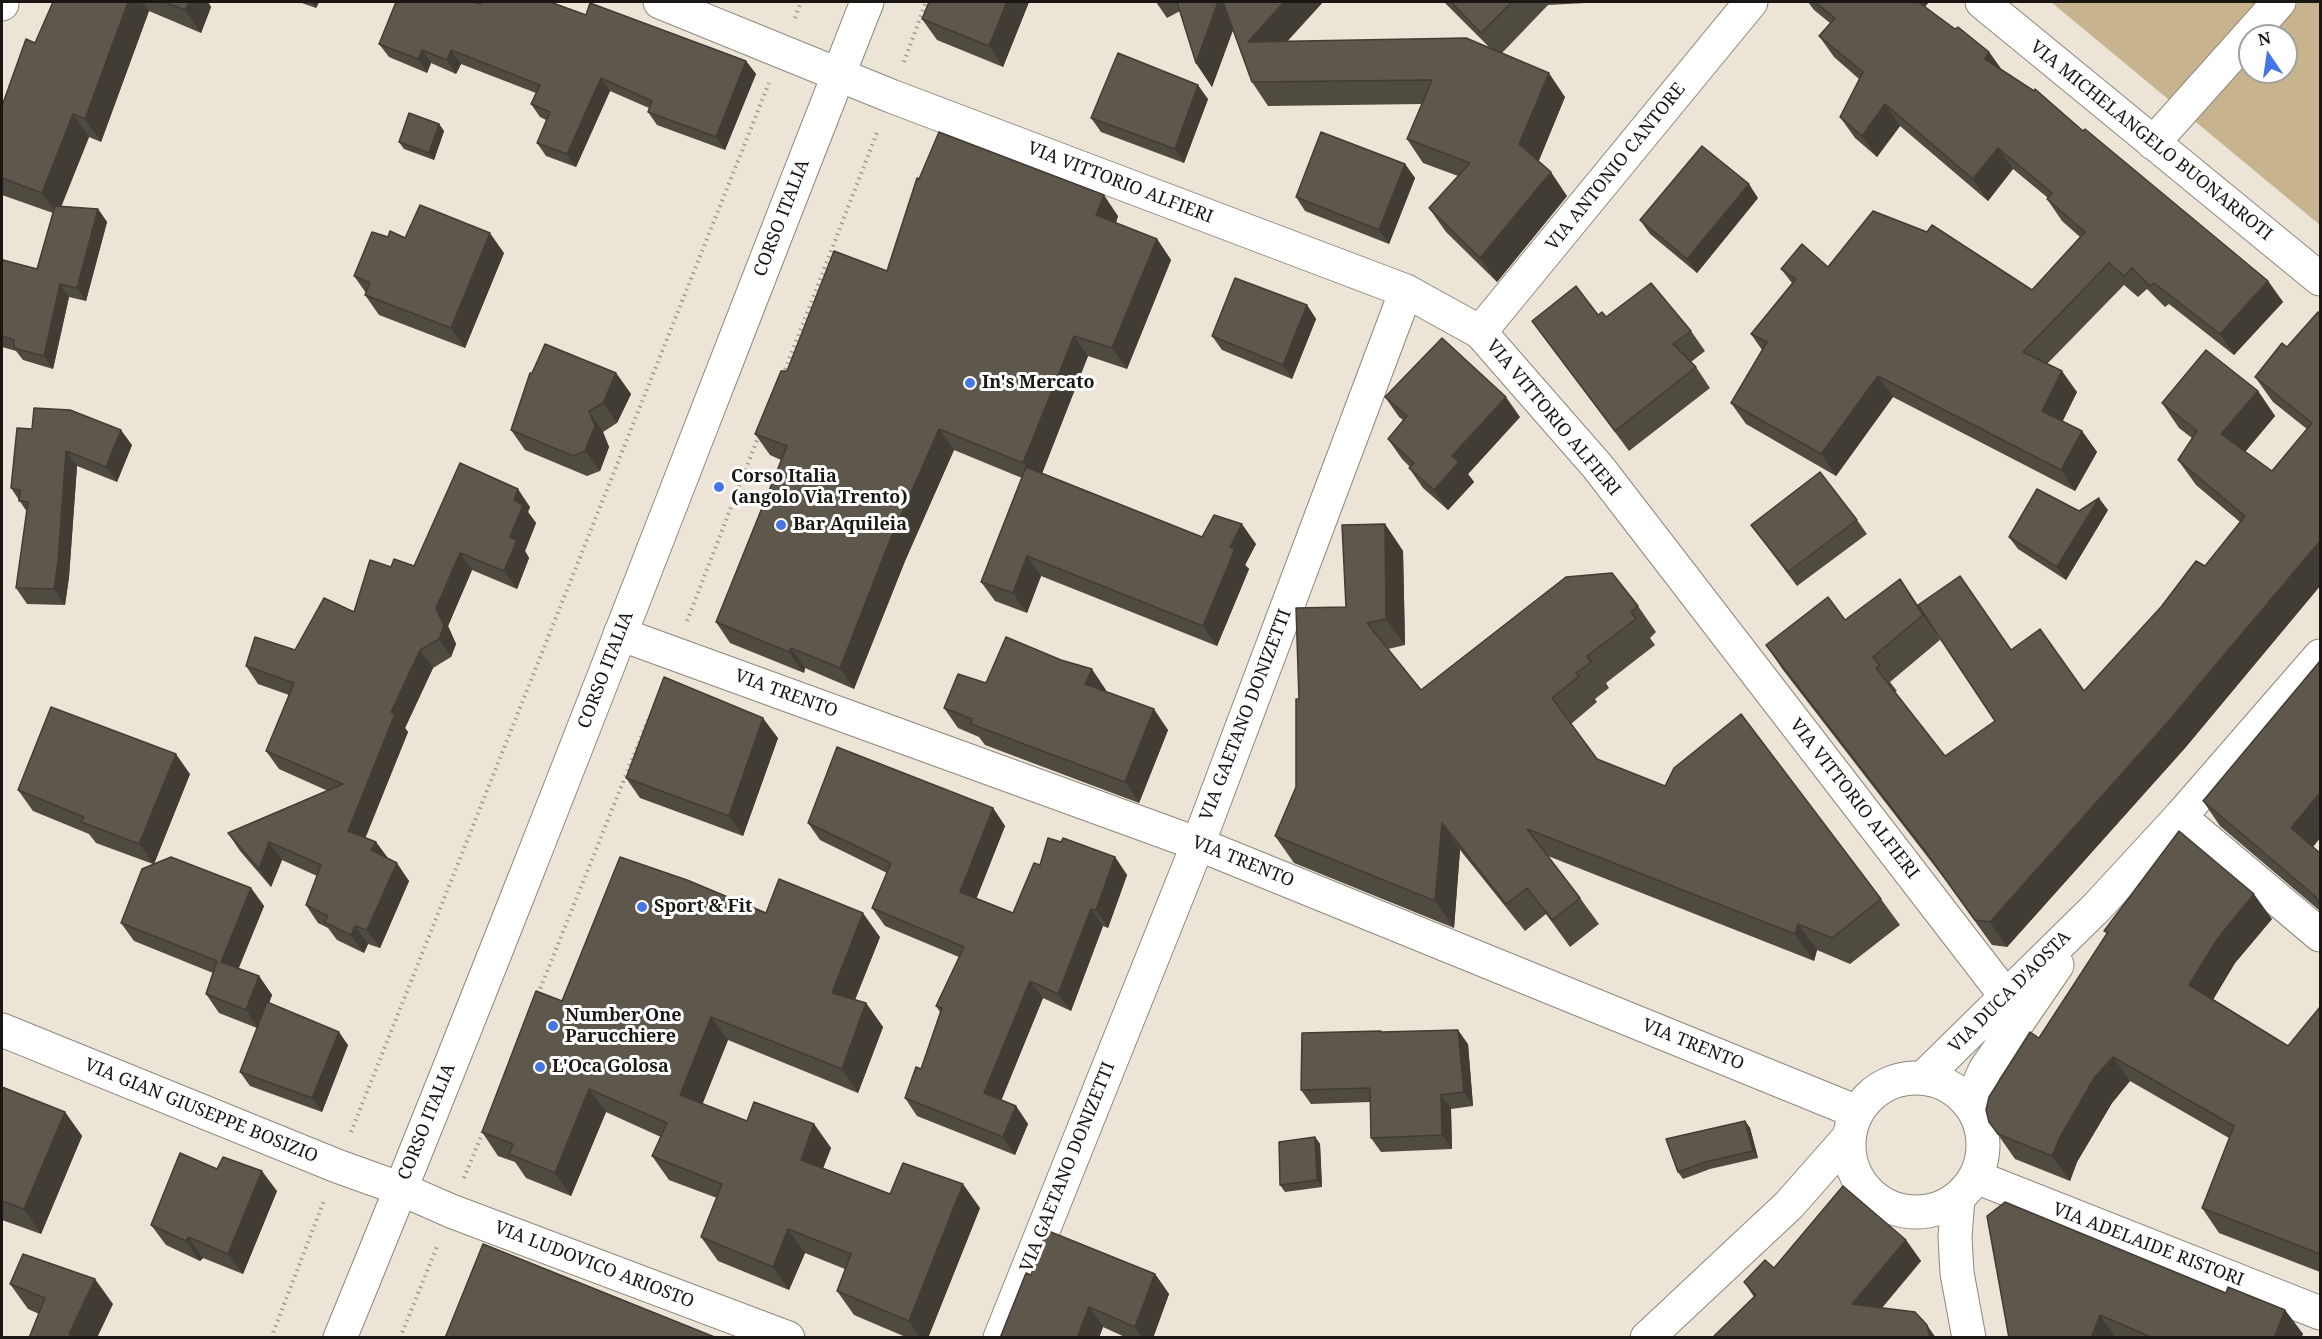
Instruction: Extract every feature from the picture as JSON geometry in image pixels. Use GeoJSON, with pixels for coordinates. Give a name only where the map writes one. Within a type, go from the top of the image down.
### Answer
{"type":"FeatureCollection","features":[{"type":"Feature","properties":{"kind":"street","name":"VIA VITTORIO ALFIERI"},"geometry":{"type":"LineString","coordinates":[[660,2],[891,96],[1406,291],[1480,332],[1598,467],[2005,995]]}},
{"type":"Feature","properties":{"kind":"street","name":"CORSO ITALIA"},"geometry":{"type":"LineString","coordinates":[[340,1338],[620,634],[867,2]]}},
{"type":"Feature","properties":{"kind":"street","name":"VIA ANTONIO CANTORE"},"geometry":{"type":"LineString","coordinates":[[1480,332],[1751,2]]}},
{"type":"Feature","properties":{"kind":"street","name":"VIA MICHELANGELO BUONARROTI"},"geometry":{"type":"LineString","coordinates":[[1982,2],[2320,279]]}},
{"type":"Feature","properties":{"kind":"street"},"geometry":{"type":"LineString","coordinates":[[2153,143],[2279,2]]}},
{"type":"Feature","properties":{"kind":"street","name":"VIA GAETANO DONIZETTI"},"geometry":{"type":"LineString","coordinates":[[1000,1338],[1198,844],[1406,291]]}},
{"type":"Feature","properties":{"kind":"street","name":"VIA TRENTO"},"geometry":{"type":"LineString","coordinates":[[620,634],[1198,844],[1853,1124]]}},
{"type":"Feature","properties":{"kind":"street","name":"VIA DUCA D'AOSTA"},"geometry":{"type":"LineString","coordinates":[[1924,1077],[2097,907],[2180,817],[2320,656]]}},
{"type":"Feature","properties":{"kind":"street"},"geometry":{"type":"LineString","coordinates":[[2180,817],[2320,934]]}},
{"type":"Feature","properties":{"kind":"street","name":"VIA DUCA D'AOSTA"},"geometry":{"type":"LineString","coordinates":[[1970,1104],[1985,1070],[2097,907]]}},
{"type":"Feature","properties":{"kind":"street","name":"VIA GIAN GIUSEPPE BOSIZIO"},"geometry":{"type":"LineString","coordinates":[[2,1030],[337,1167],[401,1189]]}},
{"type":"Feature","properties":{"kind":"street"},"geometry":{"type":"LineString","coordinates":[[1647,1338],[1789,1205],[1853,1124],[1874,1091],[1898,1080],[1924,1077],[1950,1086],[1970,1104],[1981,1127],[1984,1153],[1967,1188],[1954,1237],[1957,1273],[1969,1338]]}},
{"type":"Feature","properties":{"kind":"street"},"geometry":{"type":"LineString","coordinates":[[1853,1124],[1850,1159],[1857,1179],[1873,1198],[1895,1209],[1920,1213],[1940,1208],[1967,1188]]}},
{"type":"Feature","properties":{"kind":"street"},"geometry":{"type":"LineString","coordinates":[[1789,1205],[1834,1184],[1857,1179]]}},
{"type":"Feature","properties":{"kind":"street","name":"VIA ADELAIDE RISTORI"},"geometry":{"type":"LineString","coordinates":[[1967,1188],[2320,1312]]}},
{"type":"Feature","properties":{"kind":"street","name":"VIA LUDOVICO ARIOSTO"},"geometry":{"type":"LineString","coordinates":[[401,1189],[451,1211],[788,1338]]}},
{"type":"Feature","properties":{"kind":"street"},"geometry":{"type":"LineString","coordinates":[[1920,1213],[1940,1239],[1957,1273]]}},
{"type":"Feature","properties":{"kind":"path"},"geometry":{"type":"LineString","coordinates":[[794,20],[801,2]]}},
{"type":"Feature","properties":{"kind":"path"},"geometry":{"type":"LineString","coordinates":[[900,72],[926,2]]}},
{"type":"Feature","properties":{"kind":"path"},"geometry":{"type":"LineString","coordinates":[[349,1136],[768,85]]}},
{"type":"Feature","properties":{"kind":"path"},"geometry":{"type":"LineString","coordinates":[[779,386],[877,131]]}},
{"type":"Feature","properties":{"kind":"path"},"geometry":{"type":"LineString","coordinates":[[687,622],[762,430]]}},
{"type":"Feature","properties":{"kind":"path"},"geometry":{"type":"LineString","coordinates":[[535,1002],[649,718]]}},
{"type":"Feature","properties":{"kind":"path"},"geometry":{"type":"LineString","coordinates":[[460,1187],[487,1122]]}},
{"type":"Feature","properties":{"kind":"path"},"geometry":{"type":"LineString","coordinates":[[272,1338],[320,1210]]}},
{"type":"Feature","properties":{"kind":"path"},"geometry":{"type":"LineString","coordinates":[[400,1338],[434,1252]]}},
{"type":"Feature","properties":{"kind":"shaded area"},"geometry":{"type":"Polygon","coordinates":[[[2051,2],[2320,2],[2320,225],[2051,2]]]}},
{"type":"Feature","properties":{"kind":"building"},"geometry":{"type":"Polygon","coordinates":[[[53,2],[128,2],[85,119],[73,114],[42,193],[2,178],[2,106],[26,39],[35,43],[53,2]]]}},
{"type":"Feature","properties":{"kind":"building"},"geometry":{"type":"Polygon","coordinates":[[[164,2],[189,2],[185,10],[164,2]]]}},
{"type":"Feature","properties":{"kind":"building"},"geometry":{"type":"Polygon","coordinates":[[[396,2],[474,2],[480,4],[481,2],[550,2],[586,15],[590,3],[746,61],[716,137],[648,112],[652,101],[601,78],[567,154],[537,143],[550,112],[531,104],[540,85],[451,50],[447,60],[422,50],[418,59],[379,44],[396,2]]]}},
{"type":"Feature","properties":{"kind":"building"},"geometry":{"type":"Polygon","coordinates":[[[929,2],[1007,2],[989,46],[922,19],[929,2]]]}},
{"type":"Feature","properties":{"kind":"building"},"geometry":{"type":"Polygon","coordinates":[[[1177,2],[1218,2],[1196,63],[1177,2]]]}},
{"type":"Feature","properties":{"kind":"building"},"geometry":{"type":"Polygon","coordinates":[[[1223,2],[1284,2],[1248,42],[1466,38],[1549,73],[1519,144],[1551,172],[1480,258],[1429,208],[1470,163],[1407,139],[1432,80],[1252,82],[1223,2]]]}},
{"type":"Feature","properties":{"kind":"building"},"geometry":{"type":"Polygon","coordinates":[[[1451,2],[1512,2],[1481,33],[1451,2]]]}},
{"type":"Feature","properties":{"kind":"building"},"geometry":{"type":"Polygon","coordinates":[[[1815,2],[1918,2],[1955,29],[1958,27],[1989,52],[1985,59],[2034,91],[2035,89],[2083,131],[2085,129],[2268,281],[2220,334],[2154,283],[2150,286],[2132,268],[2124,276],[2109,263],[2023,352],[2062,371],[2042,411],[2082,431],[2061,470],[1878,376],[1821,454],[1731,403],[1767,342],[1751,334],[1796,279],[1781,269],[1802,244],[1828,267],[1873,211],[1927,232],[1932,225],[2032,290],[2085,232],[2047,199],[2052,193],[1998,148],[1973,179],[1885,104],[1862,136],[1840,117],[1863,72],[1819,36],[1835,18],[1815,2]]]}},
{"type":"Feature","properties":{"kind":"building"},"geometry":{"type":"Polygon","coordinates":[[[1118,53],[1198,85],[1175,149],[1091,118],[1118,53]]]}},
{"type":"Feature","properties":{"kind":"building"},"geometry":{"type":"Polygon","coordinates":[[[409,113],[439,124],[429,153],[399,142],[409,113]]]}},
{"type":"Feature","properties":{"kind":"building"},"geometry":{"type":"Polygon","coordinates":[[[939,132],[1104,195],[1096,215],[1157,239],[1112,348],[1074,336],[1023,463],[939,429],[890,540],[840,668],[791,648],[789,652],[716,622],[787,446],[755,434],[781,371],[787,371],[834,251],[887,271],[917,178],[919,179],[939,132]]]}},
{"type":"Feature","properties":{"kind":"building"},"geometry":{"type":"Polygon","coordinates":[[[1321,132],[1405,164],[1379,230],[1296,197],[1321,132]]]}},
{"type":"Feature","properties":{"kind":"building"},"geometry":{"type":"Polygon","coordinates":[[[1702,146],[1749,184],[1687,259],[1640,220],[1702,146]]]}},
{"type":"Feature","properties":{"kind":"building"},"geometry":{"type":"Polygon","coordinates":[[[420,205],[490,233],[451,328],[365,295],[370,283],[354,276],[372,232],[388,237],[390,231],[405,238],[420,205]]]}},
{"type":"Feature","properties":{"kind":"building"},"geometry":{"type":"Polygon","coordinates":[[[55,206],[98,209],[77,288],[60,284],[44,356],[14,348],[14,340],[2,336],[2,265],[3,260],[37,269],[55,206]]]}},
{"type":"Feature","properties":{"kind":"building"},"geometry":{"type":"Polygon","coordinates":[[[1235,278],[1307,305],[1283,365],[1212,336],[1235,278]]]}},
{"type":"Feature","properties":{"kind":"building"},"geometry":{"type":"Polygon","coordinates":[[[1651,283],[1691,331],[1673,344],[1696,367],[1615,431],[1532,321],[1576,286],[1598,315],[1602,312],[1606,317],[1651,283]]]}},
{"type":"Feature","properties":{"kind":"building"},"geometry":{"type":"Polygon","coordinates":[[[2318,312],[2320,315],[2320,541],[2167,723],[1990,922],[1975,920],[1926,852],[1766,645],[1828,597],[1845,620],[1900,579],[1923,615],[1873,657],[1880,666],[1876,668],[1945,756],[1995,721],[1918,605],[1960,576],[2011,650],[2040,629],[2084,691],[2161,607],[2196,561],[2205,566],[2245,516],[2178,460],[2197,431],[2162,403],[2206,350],[2258,391],[2221,434],[2272,471],[2312,423],[2255,377],[2282,343],[2287,347],[2318,312]]]}},
{"type":"Feature","properties":{"kind":"building"},"geometry":{"type":"Polygon","coordinates":[[[1442,338],[1506,397],[1452,456],[1459,462],[1434,490],[1409,468],[1414,463],[1388,439],[1407,416],[1385,397],[1442,338]]]}},
{"type":"Feature","properties":{"kind":"building"},"geometry":{"type":"Polygon","coordinates":[[[545,344],[616,373],[603,403],[589,411],[595,426],[585,451],[573,456],[511,430],[530,373],[545,344]]]}},
{"type":"Feature","properties":{"kind":"building"},"geometry":{"type":"Polygon","coordinates":[[[34,408],[70,410],[121,430],[106,467],[66,451],[54,589],[16,588],[28,502],[19,501],[20,490],[11,488],[17,428],[32,429],[34,408]]]}},
{"type":"Feature","properties":{"kind":"building"},"geometry":{"type":"Polygon","coordinates":[[[460,463],[518,489],[514,500],[523,505],[510,537],[517,540],[504,571],[460,553],[436,608],[444,626],[439,639],[420,650],[391,712],[395,714],[348,831],[376,842],[371,850],[397,863],[367,930],[355,926],[351,935],[324,922],[328,916],[306,905],[321,865],[269,842],[259,869],[228,833],[343,784],[266,751],[294,683],[246,666],[255,637],[295,650],[324,598],[354,612],[370,560],[391,567],[394,559],[414,566],[460,463]]]}},
{"type":"Feature","properties":{"kind":"building"},"geometry":{"type":"Polygon","coordinates":[[[1026,467],[1202,537],[1214,515],[1242,524],[1230,547],[1235,549],[1203,626],[1027,556],[1013,593],[981,582],[1026,467]]]}},
{"type":"Feature","properties":{"kind":"building"},"geometry":{"type":"Polygon","coordinates":[[[1820,472],[1857,520],[1788,572],[1751,525],[1820,472]]]}},
{"type":"Feature","properties":{"kind":"building"},"geometry":{"type":"Polygon","coordinates":[[[2037,489],[2079,511],[2099,498],[2057,567],[2009,537],[2037,489]]]}},
{"type":"Feature","properties":{"kind":"building"},"geometry":{"type":"Polygon","coordinates":[[[1385,524],[1386,619],[1367,623],[1421,690],[1566,577],[1612,573],[1638,606],[1631,612],[1636,619],[1587,656],[1591,662],[1576,673],[1579,676],[1552,698],[1597,759],[1665,786],[1674,768],[1741,714],[1881,899],[1832,938],[1798,924],[1795,934],[1527,829],[1580,898],[1552,920],[1527,888],[1506,904],[1442,823],[1435,901],[1275,836],[1296,787],[1296,699],[1299,699],[1296,608],[1346,607],[1342,525],[1385,524]]]}},
{"type":"Feature","properties":{"kind":"building"},"geometry":{"type":"Polygon","coordinates":[[[1006,637],[1061,660],[1092,669],[1085,684],[1154,709],[1125,782],[971,724],[972,719],[944,708],[958,674],[986,683],[1006,637]]]}},
{"type":"Feature","properties":{"kind":"building"},"geometry":{"type":"Polygon","coordinates":[[[2320,661],[2320,793],[2291,828],[2320,853],[2320,904],[2315,896],[2203,801],[2320,661]]]}},
{"type":"Feature","properties":{"kind":"building"},"geometry":{"type":"Polygon","coordinates":[[[664,677],[763,718],[729,816],[626,778],[664,677]]]}},
{"type":"Feature","properties":{"kind":"building"},"geometry":{"type":"Polygon","coordinates":[[[51,707],[176,754],[139,844],[81,822],[84,817],[18,790],[51,707]]]}},
{"type":"Feature","properties":{"kind":"building"},"geometry":{"type":"Polygon","coordinates":[[[837,747],[993,808],[960,892],[1013,913],[1034,863],[1040,865],[1048,838],[1061,842],[1063,838],[1115,857],[1096,910],[1091,909],[1058,994],[1030,981],[984,1093],[1016,1106],[1003,1137],[905,1098],[916,1067],[921,1069],[942,1008],[936,1006],[964,947],[872,908],[891,863],[808,823],[837,747]]]}},
{"type":"Feature","properties":{"kind":"building"},"geometry":{"type":"Polygon","coordinates":[[[2179,831],[2254,894],[2218,938],[2189,985],[2288,1046],[2320,1007],[2320,1254],[2202,1208],[2234,1126],[2113,1057],[2094,1078],[2060,1137],[2052,1156],[1998,1134],[1989,1122],[1986,1110],[1989,1097],[2030,1032],[2039,1038],[2108,932],[2104,931],[2179,831]]]}},
{"type":"Feature","properties":{"kind":"building"},"geometry":{"type":"Polygon","coordinates":[[[171,857],[251,888],[221,962],[259,976],[246,1010],[206,994],[217,961],[121,923],[142,869],[171,857]]]}},
{"type":"Feature","properties":{"kind":"building"},"geometry":{"type":"Polygon","coordinates":[[[620,857],[687,880],[766,913],[779,879],[863,913],[832,993],[866,1003],[842,1069],[711,1017],[680,1095],[747,1121],[754,1102],[814,1124],[801,1160],[890,1194],[903,1163],[963,1184],[909,1321],[837,1291],[851,1254],[788,1229],[773,1267],[701,1237],[722,1184],[652,1156],[667,1123],[589,1089],[555,1173],[509,1154],[513,1144],[482,1132],[536,991],[562,1001],[620,857]]]}},
{"type":"Feature","properties":{"kind":"building"},"geometry":{"type":"Polygon","coordinates":[[[267,1002],[339,1032],[312,1098],[240,1072],[267,1002]]]}},
{"type":"Feature","properties":{"kind":"building"},"geometry":{"type":"Polygon","coordinates":[[[1458,1030],[1464,1092],[1441,1095],[1442,1135],[1371,1138],[1370,1088],[1301,1090],[1302,1033],[1458,1030]]]}},
{"type":"Feature","properties":{"kind":"building"},"geometry":{"type":"Polygon","coordinates":[[[2,1087],[65,1112],[24,1209],[2,1201],[2,1087]]]}},
{"type":"Feature","properties":{"kind":"building"},"geometry":{"type":"Polygon","coordinates":[[[1745,1121],[1753,1151],[1705,1162],[1678,1172],[1666,1139],[1745,1121]]]}},
{"type":"Feature","properties":{"kind":"building"},"geometry":{"type":"Polygon","coordinates":[[[1315,1137],[1317,1180],[1280,1185],[1279,1142],[1315,1137]]]}},
{"type":"Feature","properties":{"kind":"building"},"geometry":{"type":"Polygon","coordinates":[[[180,1153],[217,1169],[223,1157],[262,1171],[228,1254],[188,1237],[186,1241],[151,1225],[180,1153]]]}},
{"type":"Feature","properties":{"kind":"building"},"geometry":{"type":"Polygon","coordinates":[[[1843,1186],[1906,1240],[1852,1304],[1915,1312],[1927,1325],[1930,1338],[1712,1338],[1756,1295],[1744,1282],[1765,1260],[1774,1268],[1843,1186]]]}},
{"type":"Feature","properties":{"kind":"building"},"geometry":{"type":"Polygon","coordinates":[[[2005,1202],[2226,1293],[2228,1287],[2285,1310],[2274,1338],[2153,1338],[2100,1315],[2091,1338],[2009,1338],[1987,1216],[2005,1202]]]}},
{"type":"Feature","properties":{"kind":"building"},"geometry":{"type":"Polygon","coordinates":[[[1046,1230],[1155,1274],[1135,1327],[1089,1307],[1077,1338],[1000,1338],[1026,1273],[1031,1275],[1046,1230]]]}},
{"type":"Feature","properties":{"kind":"building"},"geometry":{"type":"Polygon","coordinates":[[[483,1244],[717,1338],[445,1338],[483,1244]]]}},
{"type":"Feature","properties":{"kind":"building"},"geometry":{"type":"Polygon","coordinates":[[[23,1254],[95,1279],[69,1334],[77,1338],[29,1338],[45,1298],[10,1284],[23,1254]]]}},
{"type":"Feature","properties":{"kind":"place","name":"In's Mercato"},"geometry":{"type":"Point","coordinates":[970,383]}},
{"type":"Feature","properties":{"kind":"place","name":"Corso Italia (angolo Via Trento)"},"geometry":{"type":"Point","coordinates":[719,487]}},
{"type":"Feature","properties":{"kind":"place","name":"Bar Aquileia"},"geometry":{"type":"Point","coordinates":[781,525]}},
{"type":"Feature","properties":{"kind":"place","name":"Sport & Fit"},"geometry":{"type":"Point","coordinates":[642,907]}},
{"type":"Feature","properties":{"kind":"place","name":"Number One Parucchiere"},"geometry":{"type":"Point","coordinates":[553,1026]}},
{"type":"Feature","properties":{"kind":"place","name":"L'Oca Golosa"},"geometry":{"type":"Point","coordinates":[540,1067]}}]}
